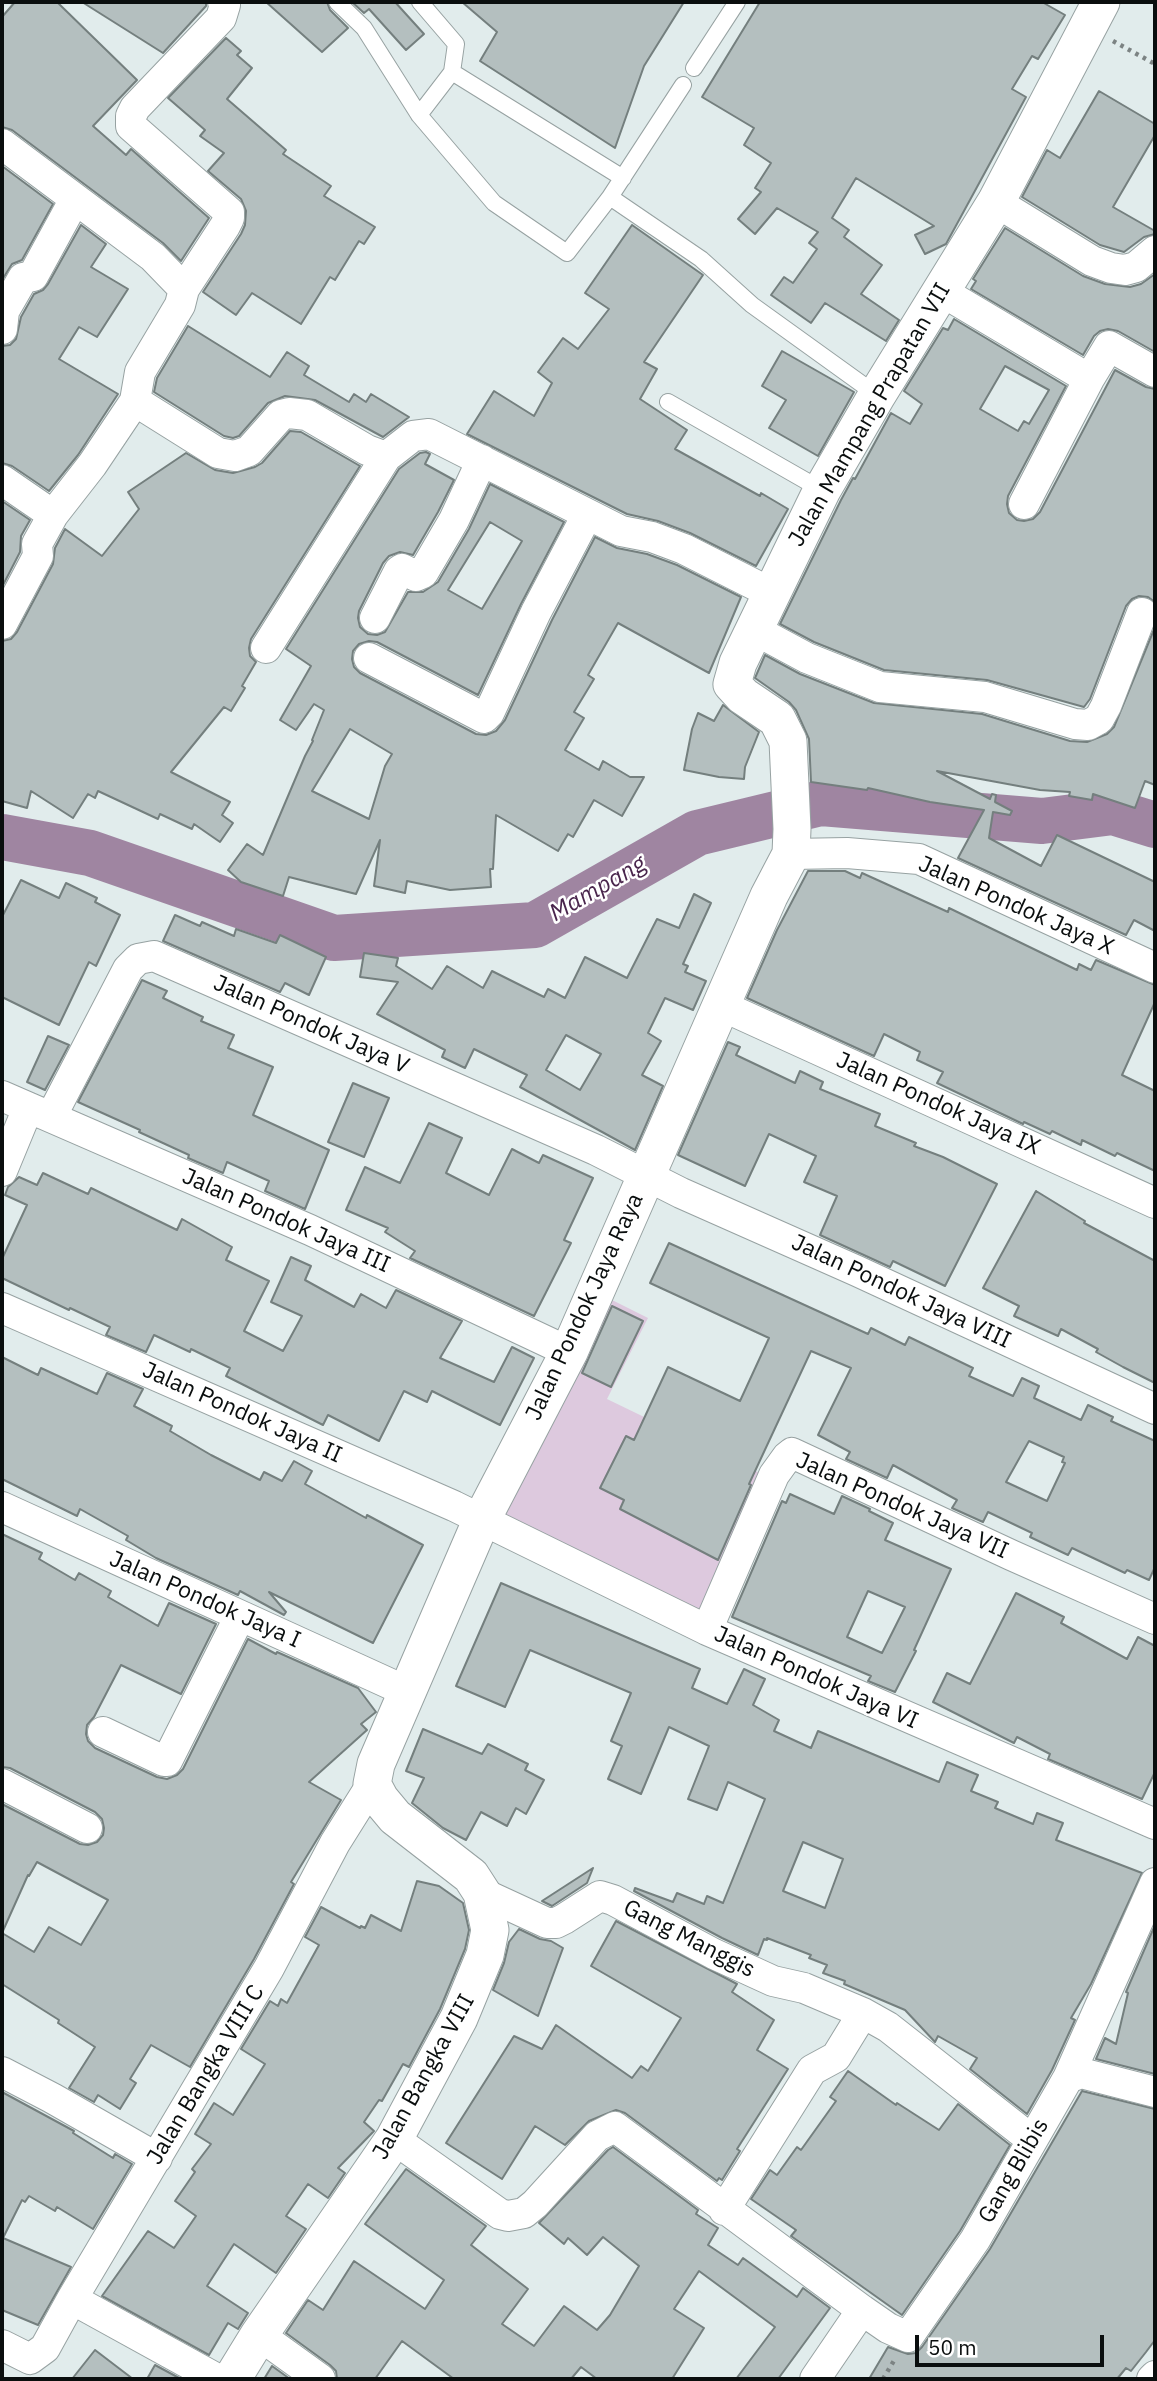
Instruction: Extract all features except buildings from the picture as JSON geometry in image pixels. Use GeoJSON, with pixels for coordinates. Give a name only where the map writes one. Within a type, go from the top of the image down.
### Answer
{"type":"FeatureCollection","features":[{"type":"Feature","properties":{"kind":"street"},"geometry":{"type":"LineString","coordinates":[[2,624],[38,556],[37,544],[53,515],[92,465],[135,401],[140,372],[180,305],[184,289],[229,218],[229,212],[131,126],[131,116],[135,108],[221,18],[225,5],[223,2]]}},
{"type":"Feature","properties":{"kind":"street","name":"Jalan Mampang Prapatan VII"},"geometry":{"type":"LineString","coordinates":[[791,842],[788,741],[777,719],[743,696],[732,684],[737,663],[821,489],[996,202],[1094,14]]}},
{"type":"Feature","properties":{"kind":"street"},"geometry":{"type":"LineString","coordinates":[[2,144],[153,257],[184,289]]}},
{"type":"Feature","properties":{"kind":"street"},"geometry":{"type":"LineString","coordinates":[[2,329],[4,311],[23,278],[33,276],[75,199]]}},
{"type":"Feature","properties":{"kind":"street"},"geometry":{"type":"LineString","coordinates":[[996,202],[1091,261],[1111,268],[1125,270],[1136,267],[1155,251]]}},
{"type":"Feature","properties":{"kind":"street"},"geometry":{"type":"LineString","coordinates":[[941,291],[1089,379]]}},
{"type":"Feature","properties":{"kind":"street"},"geometry":{"type":"LineString","coordinates":[[1024,504],[1089,379],[1110,346],[1155,372]]}},
{"type":"Feature","properties":{"kind":"street"},"geometry":{"type":"LineString","coordinates":[[135,401],[218,453],[235,456],[249,451],[281,415],[289,413],[307,415],[367,450],[386,457]]}},
{"type":"Feature","properties":{"kind":"street"},"geometry":{"type":"LineString","coordinates":[[266,648],[386,457],[413,436],[429,433],[621,531],[652,537],[684,549],[771,593]]}},
{"type":"Feature","properties":{"kind":"street"},"geometry":{"type":"LineString","coordinates":[[375,618],[399,570],[416,576],[423,573],[454,520],[482,460]]}},
{"type":"Feature","properties":{"kind":"street"},"geometry":{"type":"LineString","coordinates":[[2,480],[53,515]]}},
{"type":"Feature","properties":{"kind":"street"},"geometry":{"type":"LineString","coordinates":[[369,658],[484,718],[489,713],[536,612],[587,515]]}},
{"type":"Feature","properties":{"kind":"street"},"geometry":{"type":"LineString","coordinates":[[753,629],[807,658],[880,687],[985,697],[1075,724],[1088,725],[1099,719],[1106,706],[1142,612]]}},
{"type":"Feature","properties":{"kind":"street","name":"Jalan Pondok Jaya X"},"geometry":{"type":"LineString","coordinates":[[791,842],[847,853],[919,859],[1155,968]]}},
{"type":"Feature","properties":{"kind":"street","name":"Jalan Pondok Jaya Raya"},"geometry":{"type":"LineString","coordinates":[[372,1784],[384,1742],[481,1519],[569,1352],[791,842]]}},
{"type":"Feature","properties":{"kind":"street","name":"Jalan Pondok Jaya V"},"geometry":{"type":"LineString","coordinates":[[27,1107],[128,969],[138,959],[153,956],[596,1150],[647,1175]]}},
{"type":"Feature","properties":{"kind":"street","name":"Jalan Pondok Jaya IX"},"geometry":{"type":"LineString","coordinates":[[720,1005],[1155,1203]]}},
{"type":"Feature","properties":{"kind":"street"},"geometry":{"type":"LineString","coordinates":[[2,1171],[27,1107]]}},
{"type":"Feature","properties":{"kind":"street","name":"Jalan Pondok Jaya III"},"geometry":{"type":"LineString","coordinates":[[27,1107],[310,1230],[569,1352]]}},
{"type":"Feature","properties":{"kind":"street","name":"Jalan Pondok Jaya VIII"},"geometry":{"type":"LineString","coordinates":[[647,1175],[1155,1409]]}},
{"type":"Feature","properties":{"kind":"street","name":"Jalan Pondok Jaya II"},"geometry":{"type":"LineString","coordinates":[[2,1308],[481,1519]]}},
{"type":"Feature","properties":{"kind":"street","name":"Jalan Pondok Jaya VII"},"geometry":{"type":"LineString","coordinates":[[707,1630],[774,1475],[792,1453],[1155,1619]]}},
{"type":"Feature","properties":{"kind":"street","name":"Jalan Pondok Jaya I"},"geometry":{"type":"LineString","coordinates":[[2,1507],[408,1692]]}},
{"type":"Feature","properties":{"kind":"street","name":"Jalan Pondok Jaya VI"},"geometry":{"type":"LineString","coordinates":[[481,1519],[707,1630],[1155,1825]]}},
{"type":"Feature","properties":{"kind":"street"},"geometry":{"type":"LineString","coordinates":[[103,1732],[167,1761],[240,1616]]}},
{"type":"Feature","properties":{"kind":"street"},"geometry":{"type":"LineString","coordinates":[[372,1784],[380,1799],[396,1817],[471,1876],[482,1892]]}},
{"type":"Feature","properties":{"kind":"street","name":"Jalan Bangka VIII C"},"geometry":{"type":"LineString","coordinates":[[2,2345],[15,2354],[30,2359],[45,2348],[269,1968],[335,1843],[372,1784]]}},
{"type":"Feature","properties":{"kind":"street"},"geometry":{"type":"LineString","coordinates":[[3,1789],[87,1828]]}},
{"type":"Feature","properties":{"kind":"street","name":"Gang Blibis"},"geometry":{"type":"LineString","coordinates":[[862,2310],[888,2328],[908,2337],[975,2240],[1068,2078],[1155,1883]]}},
{"type":"Feature","properties":{"kind":"street","name":"Gang Manggis"},"geometry":{"type":"LineString","coordinates":[[482,1892],[547,1923],[564,1919],[600,1896],[613,1900],[714,1954],[773,1981],[804,1988],[863,2013],[888,2027],[1032,2140]]}},
{"type":"Feature","properties":{"kind":"street","name":"Jalan Bangka VIII"},"geometry":{"type":"LineString","coordinates":[[232,2379],[259,2335],[394,2139],[458,2018],[485,1955],[490,1930],[482,1892]]}},
{"type":"Feature","properties":{"kind":"street"},"geometry":{"type":"LineString","coordinates":[[724,2210],[812,2070],[836,2057],[863,2013]]}},
{"type":"Feature","properties":{"kind":"street"},"geometry":{"type":"LineString","coordinates":[[2,2072],[157,2158]]}},
{"type":"Feature","properties":{"kind":"street"},"geometry":{"type":"LineString","coordinates":[[1068,2078],[1081,2073],[1155,2092]]}},
{"type":"Feature","properties":{"kind":"street"},"geometry":{"type":"LineString","coordinates":[[394,2139],[500,2214],[508,2216],[530,2209],[597,2136],[615,2127],[862,2310],[816,2379]]}},
{"type":"Feature","properties":{"kind":"street"},"geometry":{"type":"LineString","coordinates":[[72,2299],[216,2379]]}},
{"type":"Feature","properties":{"kind":"street"},"geometry":{"type":"LineString","coordinates":[[259,2335],[320,2379]]}},
{"type":"Feature","properties":{"kind":"lane"},"geometry":{"type":"LineString","coordinates":[[337,2],[364,28],[419,115],[495,203],[567,253],[610,197],[683,85]]}},
{"type":"Feature","properties":{"kind":"lane"},"geometry":{"type":"LineString","coordinates":[[419,115],[452,72],[456,44],[420,2]]}},
{"type":"Feature","properties":{"kind":"lane"},"geometry":{"type":"LineString","coordinates":[[694,68],[737,2]]}},
{"type":"Feature","properties":{"kind":"lane"},"geometry":{"type":"LineString","coordinates":[[452,72],[623,178]]}},
{"type":"Feature","properties":{"kind":"lane"},"geometry":{"type":"LineString","coordinates":[[610,197],[701,259],[752,305],[877,395]]}},
{"type":"Feature","properties":{"kind":"lane"},"geometry":{"type":"LineString","coordinates":[[668,402],[821,489]]}},
{"type":"Feature","properties":{"kind":"path"},"geometry":{"type":"LineString","coordinates":[[1094,14],[1155,64]]}},
{"type":"Feature","properties":{"kind":"shaded area"},"geometry":{"type":"Polygon","coordinates":[[[606,1297],[648,1318],[607,1399],[768,1477],[708,1616],[495,1512],[606,1297]]]}},
{"type":"Feature","properties":{"kind":"waterway","name":"Mampang"},"geometry":{"type":"LineString","coordinates":[[2,837],[90,853],[334,938],[535,925],[697,833],[821,803],[1042,821],[1113,812],[1155,825]]}}]}
